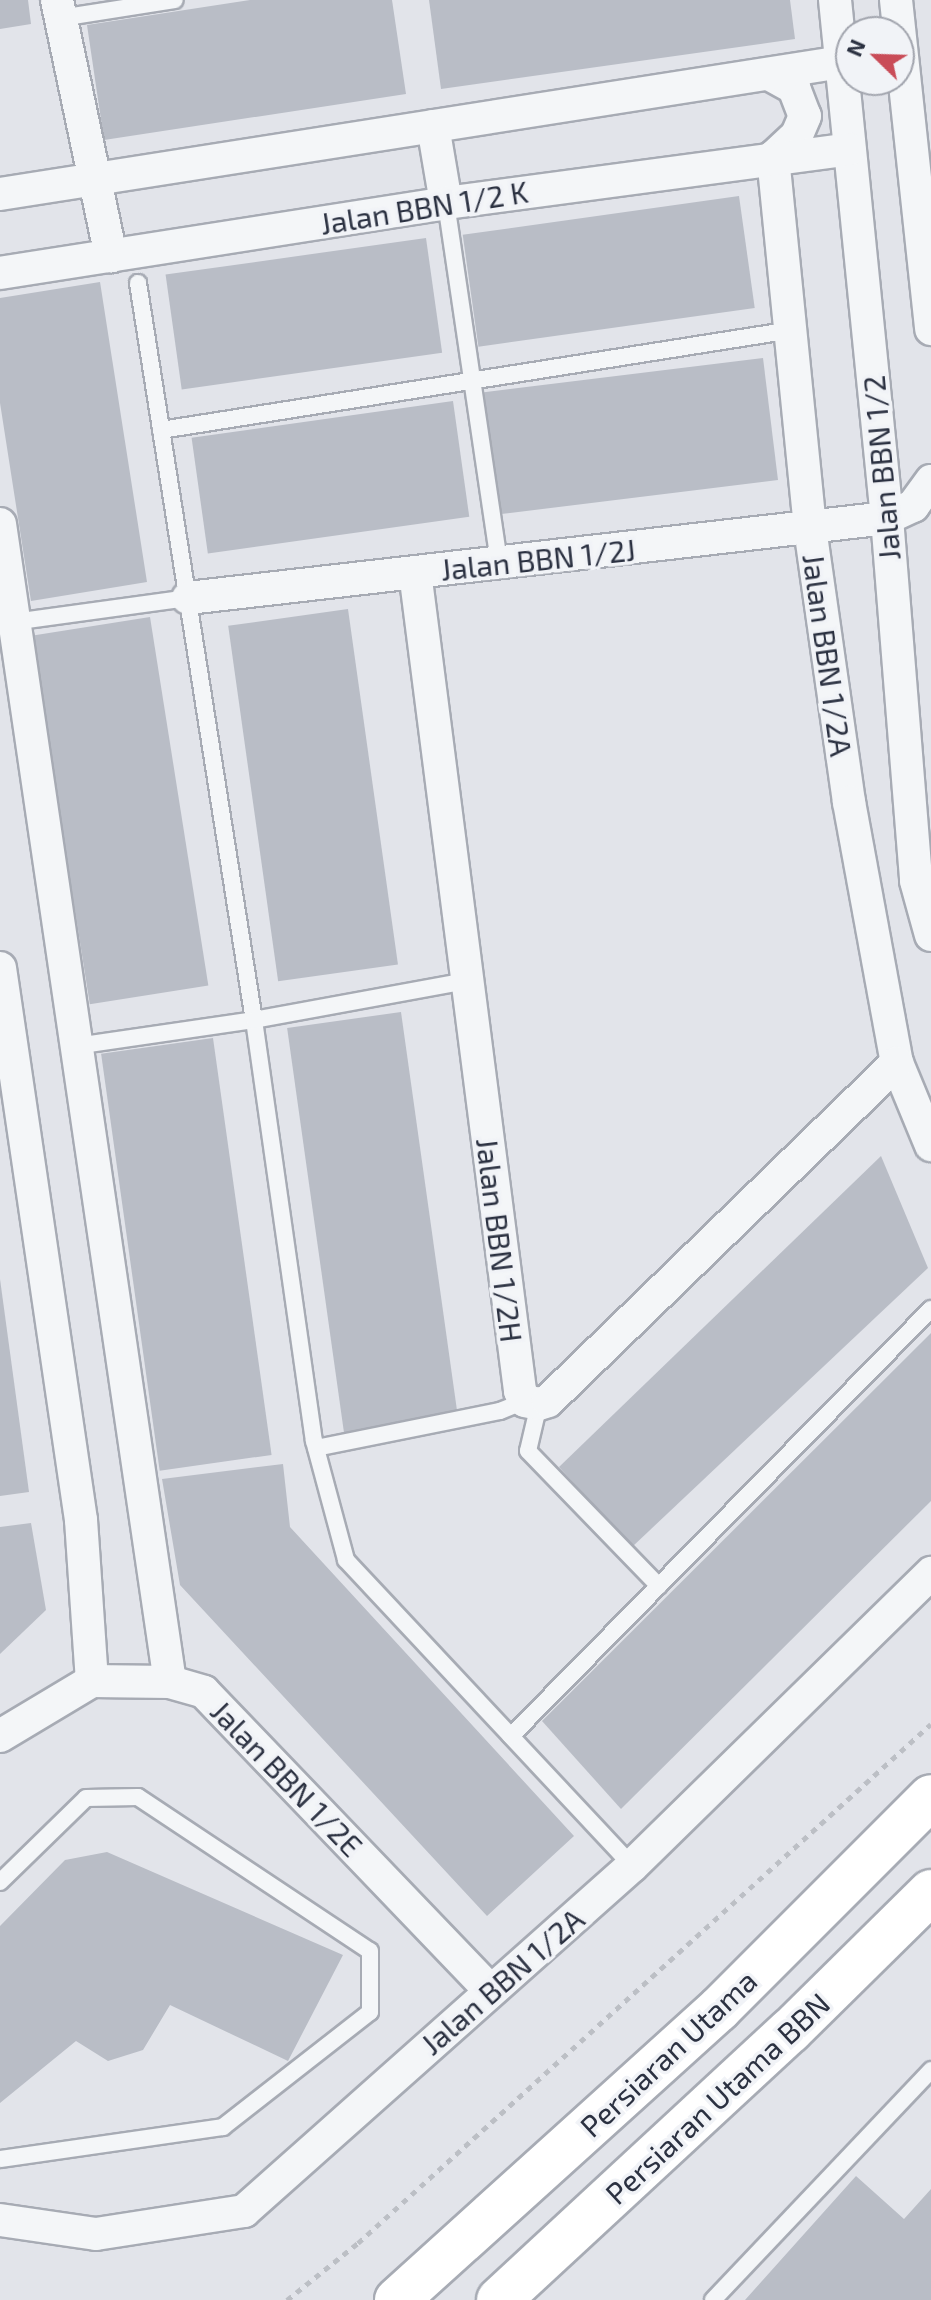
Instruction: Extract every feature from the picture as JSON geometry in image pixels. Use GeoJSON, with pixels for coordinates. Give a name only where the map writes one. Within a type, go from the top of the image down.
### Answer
{"type":"FeatureCollection","features":[{"type":"Feature","properties":{"kind":"main road","name":"Persiaran Utama"},"geometry":{"type":"LineString","coordinates":[[397,2300],[720,2008],[931,1797]]}},
{"type":"Feature","properties":{"kind":"main road","name":"Persiaran Utama BBN"},"geometry":{"type":"LineString","coordinates":[[499,2300],[790,2031],[931,1892]]}},
{"type":"Feature","properties":{"kind":"street"},"geometry":{"type":"LineString","coordinates":[[896,0],[931,329]]}},
{"type":"Feature","properties":{"kind":"street"},"geometry":{"type":"LineString","coordinates":[[58,9],[111,256]]}},
{"type":"Feature","properties":{"kind":"street"},"geometry":{"type":"LineString","coordinates":[[0,194],[835,63]]}},
{"type":"Feature","properties":{"kind":"street"},"geometry":{"type":"LineString","coordinates":[[769,74],[794,88],[805,116],[797,135],[773,157]]}},
{"type":"Feature","properties":{"kind":"street","name":"Jalan BBN 1/2"},"geometry":{"type":"LineString","coordinates":[[845,96],[887,518],[916,881],[931,935]]}},
{"type":"Feature","properties":{"kind":"street"},"geometry":{"type":"LineString","coordinates":[[433,126],[446,203]]}},
{"type":"Feature","properties":{"kind":"street","name":"Jalan BBN 1/2 K"},"geometry":{"type":"LineString","coordinates":[[0,273],[446,203],[849,149]]}},
{"type":"Feature","properties":{"kind":"street","name":"Jalan BBN 1/2A"},"geometry":{"type":"LineString","coordinates":[[773,157],[810,528],[849,802],[897,1063],[931,1145]]}},
{"type":"Feature","properties":{"kind":"street"},"geometry":{"type":"LineString","coordinates":[[887,518],[913,506],[931,481]]}},
{"type":"Feature","properties":{"kind":"street","name":"Jalan BBN 1/2J"},"geometry":{"type":"LineString","coordinates":[[188,598],[887,518]]}},
{"type":"Feature","properties":{"kind":"street"},"geometry":{"type":"LineString","coordinates":[[0,524],[170,1682]]}},
{"type":"Feature","properties":{"kind":"street","name":"Jalan BBN 1/2H"},"geometry":{"type":"LineString","coordinates":[[415,572],[520,1391],[532,1403]]}},
{"type":"Feature","properties":{"kind":"street"},"geometry":{"type":"LineString","coordinates":[[0,968],[5,1046],[81,1520],[92,1681],[0,1736]]}},
{"type":"Feature","properties":{"kind":"street"},"geometry":{"type":"LineString","coordinates":[[532,1403],[548,1401],[897,1063]]}},
{"type":"Feature","properties":{"kind":"street","name":"Jalan BBN 1/2A"},"geometry":{"type":"LineString","coordinates":[[0,2220],[96,2234],[244,2211],[632,1866],[931,1573]]}},
{"type":"Feature","properties":{"kind":"street","name":"Jalan BBN 1/2E"},"geometry":{"type":"LineString","coordinates":[[92,1681],[170,1682],[204,1692],[490,1990]]}},
{"type":"Feature","properties":{"kind":"lane"},"geometry":{"type":"LineString","coordinates":[[58,9],[175,0]]}},
{"type":"Feature","properties":{"kind":"lane"},"geometry":{"type":"LineString","coordinates":[[446,203],[499,563]]}},
{"type":"Feature","properties":{"kind":"lane"},"geometry":{"type":"LineString","coordinates":[[138,283],[254,1020],[316,1448],[346,1560],[632,1866]]}},
{"type":"Feature","properties":{"kind":"lane"},"geometry":{"type":"LineString","coordinates":[[161,430],[792,330]]}},
{"type":"Feature","properties":{"kind":"lane"},"geometry":{"type":"LineString","coordinates":[[13,622],[188,598]]}},
{"type":"Feature","properties":{"kind":"lane"},"geometry":{"type":"LineString","coordinates":[[76,1046],[254,1020],[467,981]]}},
{"type":"Feature","properties":{"kind":"lane"},"geometry":{"type":"LineString","coordinates":[[511,1736],[931,1309]]}},
{"type":"Feature","properties":{"kind":"lane"},"geometry":{"type":"LineString","coordinates":[[316,1448],[532,1403],[528,1451],[659,1586]]}},
{"type":"Feature","properties":{"kind":"lane"},"geometry":{"type":"LineString","coordinates":[[0,1882],[86,1798],[138,1797],[370,1951],[370,2012],[223,2127],[0,2159]]}},
{"type":"Feature","properties":{"kind":"lane"},"geometry":{"type":"LineString","coordinates":[[713,2300],[931,2070]]}},
{"type":"Feature","properties":{"kind":"path"},"geometry":{"type":"LineString","coordinates":[[287,2300],[358,2243],[931,1724]]}},
{"type":"Feature","properties":{"kind":"building"},"geometry":{"type":"Polygon","coordinates":[[[0,0],[28,0],[31,24],[0,29],[0,0]]]}},
{"type":"Feature","properties":{"kind":"building"},"geometry":{"type":"Polygon","coordinates":[[[250,0],[392,0],[406,94],[104,140],[87,25],[250,0]]]}},
{"type":"Feature","properties":{"kind":"building"},"geometry":{"type":"Polygon","coordinates":[[[429,0],[790,0],[795,39],[441,89],[429,0]]]}},
{"type":"Feature","properties":{"kind":"building"},"geometry":{"type":"Polygon","coordinates":[[[739,196],[755,308],[478,347],[463,235],[739,196]]]}},
{"type":"Feature","properties":{"kind":"building"},"geometry":{"type":"Polygon","coordinates":[[[426,238],[442,353],[182,389],[166,275],[426,238]]]}},
{"type":"Feature","properties":{"kind":"building"},"geometry":{"type":"Polygon","coordinates":[[[100,282],[147,582],[31,601],[0,403],[0,298],[100,282]]]}},
{"type":"Feature","properties":{"kind":"building"},"geometry":{"type":"Polygon","coordinates":[[[763,358],[778,480],[499,514],[484,392],[763,358]]]}},
{"type":"Feature","properties":{"kind":"building"},"geometry":{"type":"Polygon","coordinates":[[[453,401],[469,517],[208,554],[192,438],[453,401]]]}},
{"type":"Feature","properties":{"kind":"building"},"geometry":{"type":"Polygon","coordinates":[[[348,609],[398,965],[278,981],[228,626],[348,609]]]}},
{"type":"Feature","properties":{"kind":"building"},"geometry":{"type":"Polygon","coordinates":[[[150,617],[208,985],[90,1004],[31,636],[150,617]]]}},
{"type":"Feature","properties":{"kind":"building"},"geometry":{"type":"Polygon","coordinates":[[[401,1012],[458,1418],[344,1434],[287,1028],[401,1012]]]}},
{"type":"Feature","properties":{"kind":"building"},"geometry":{"type":"Polygon","coordinates":[[[213,1038],[272,1455],[160,1471],[101,1054],[213,1038]]]}},
{"type":"Feature","properties":{"kind":"building"},"geometry":{"type":"Polygon","coordinates":[[[881,1156],[928,1268],[632,1547],[559,1467],[881,1156]]]}},
{"type":"Feature","properties":{"kind":"building"},"geometry":{"type":"Polygon","coordinates":[[[0,1279],[29,1492],[0,1496],[0,1279]]]}},
{"type":"Feature","properties":{"kind":"building"},"geometry":{"type":"Polygon","coordinates":[[[931,1333],[931,1501],[621,1809],[542,1721],[931,1333]]]}},
{"type":"Feature","properties":{"kind":"building"},"geometry":{"type":"Polygon","coordinates":[[[283,1464],[290,1527],[574,1836],[487,1916],[180,1585],[162,1479],[283,1464]]]}},
{"type":"Feature","properties":{"kind":"building"},"geometry":{"type":"Polygon","coordinates":[[[31,1523],[46,1610],[0,1654],[0,1527],[31,1523]]]}},
{"type":"Feature","properties":{"kind":"building"},"geometry":{"type":"Polygon","coordinates":[[[107,1852],[343,1955],[288,2061],[170,2005],[143,2050],[108,2061],[76,2041],[0,2103],[0,1926],[65,1860],[107,1852]]]}},
{"type":"Feature","properties":{"kind":"building"},"geometry":{"type":"Polygon","coordinates":[[[856,2176],[904,2219],[931,2189],[931,2300],[745,2300],[856,2176]]]}}]}
